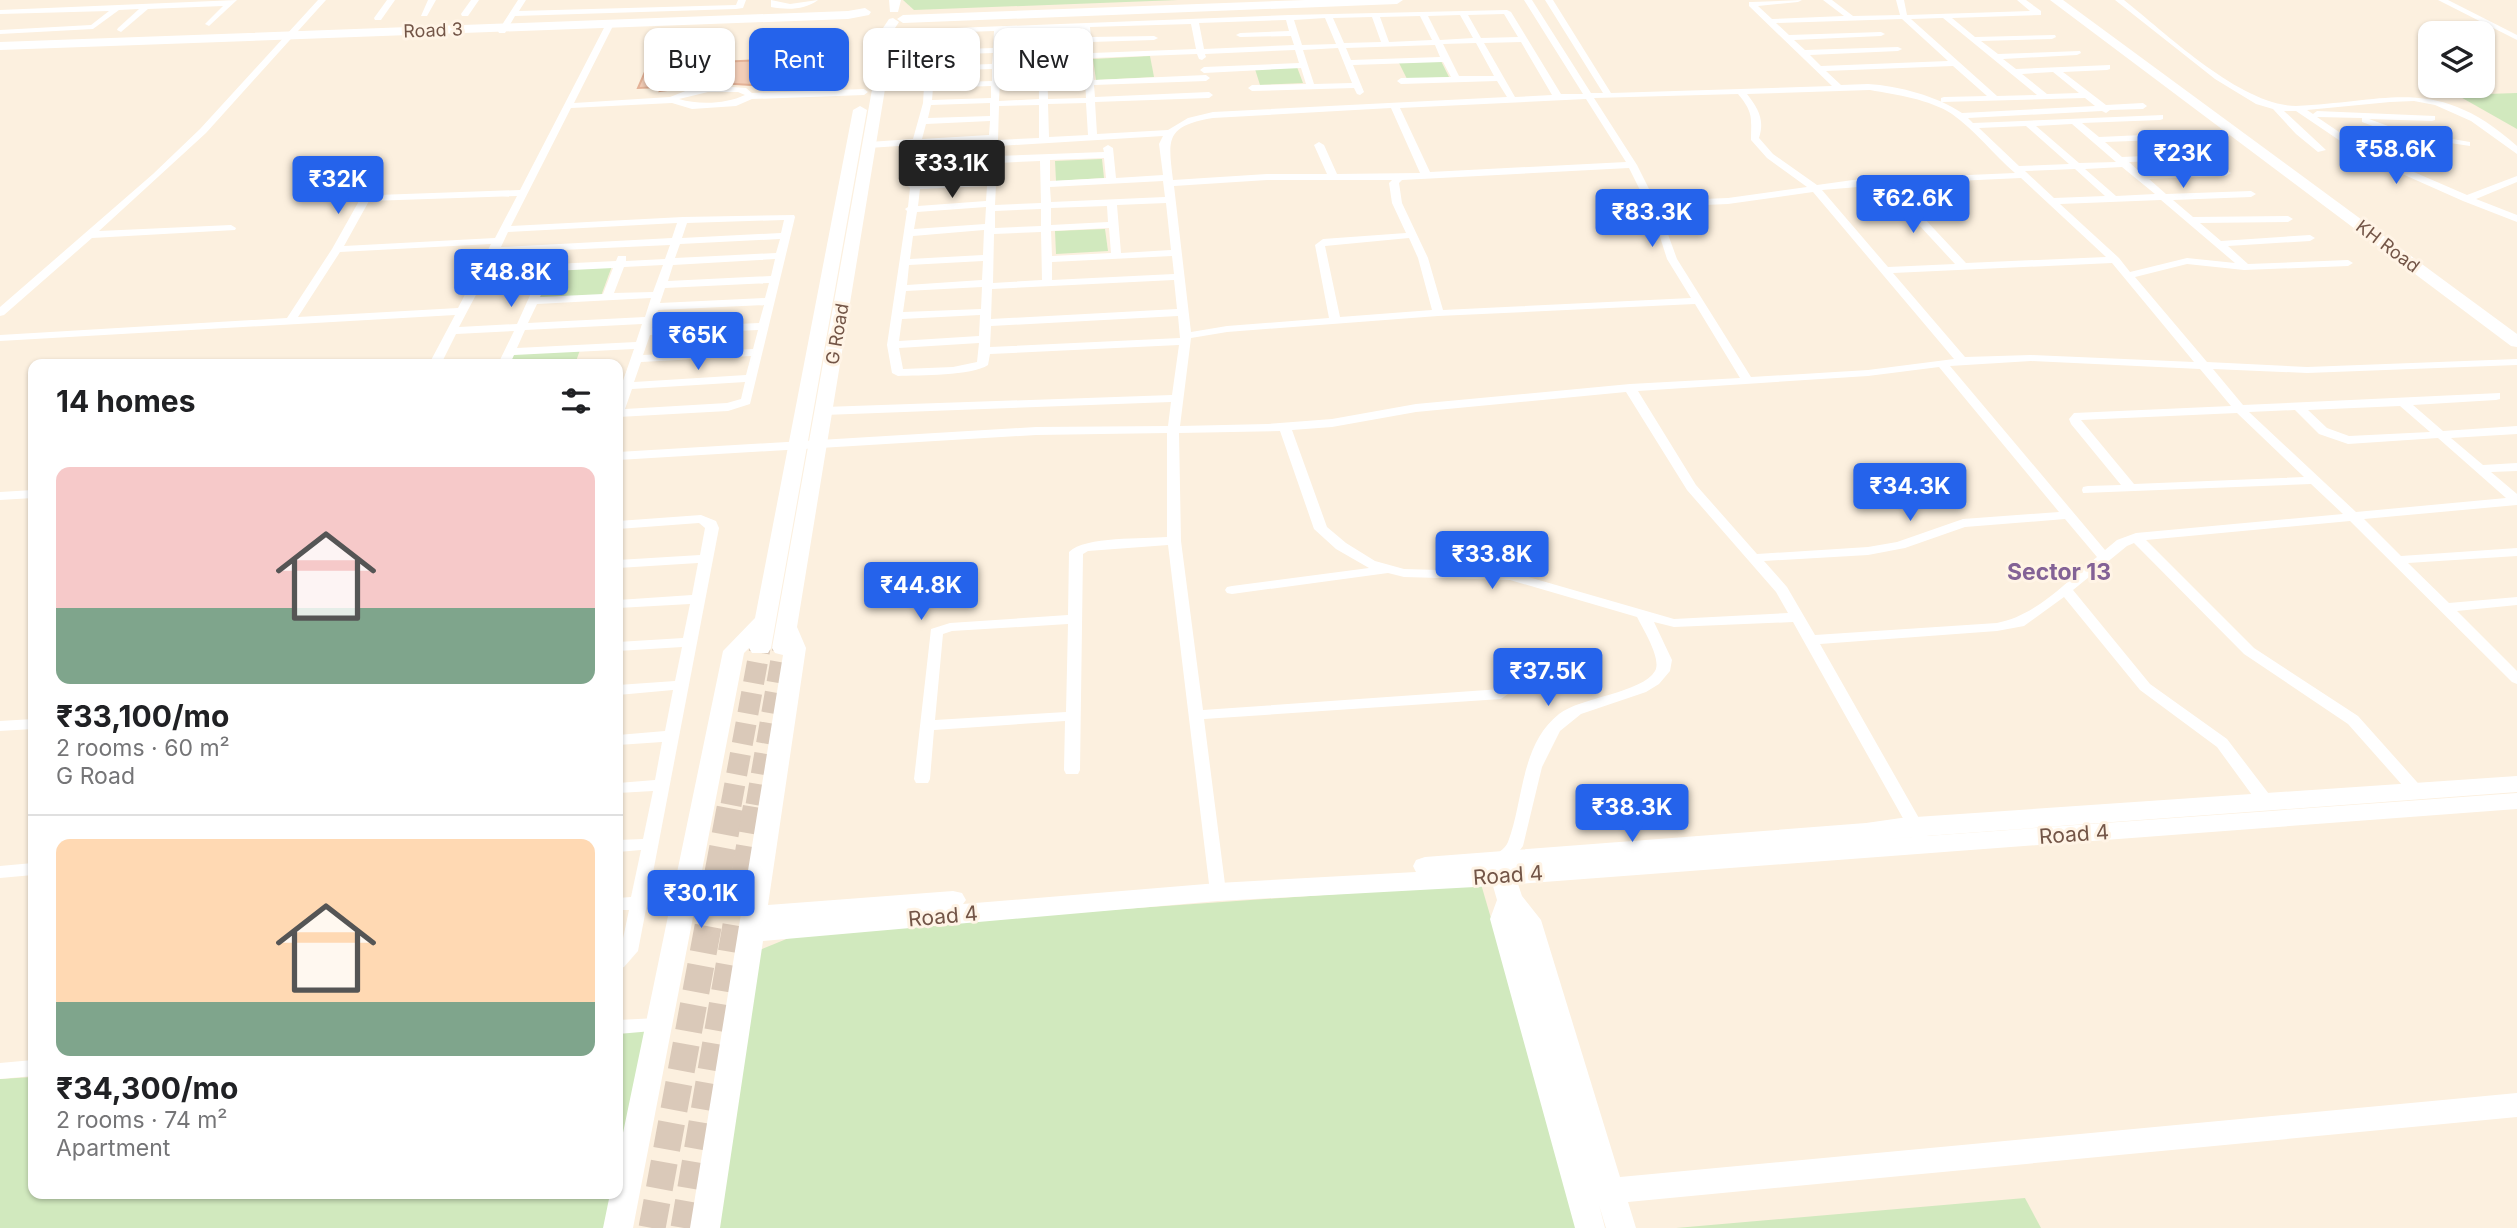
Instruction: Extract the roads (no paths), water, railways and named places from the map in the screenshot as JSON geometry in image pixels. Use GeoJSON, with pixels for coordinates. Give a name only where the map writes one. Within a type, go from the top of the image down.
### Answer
{"type":"FeatureCollection","features":[{"type":"Feature","properties":{"kind":"street"},"geometry":{"type":"LineString","coordinates":[[48,10],[61,0]]}},
{"type":"Feature","properties":{"kind":"street"},"geometry":{"type":"LineString","coordinates":[[0,313],[203,131],[322,0]]}},
{"type":"Feature","properties":{"kind":"street"},"geometry":{"type":"LineString","coordinates":[[377,18],[391,0]]}},
{"type":"Feature","properties":{"kind":"street"},"geometry":{"type":"LineString","coordinates":[[424,14],[432,0]]}},
{"type":"Feature","properties":{"kind":"street"},"geometry":{"type":"LineString","coordinates":[[465,14],[475,0]]}},
{"type":"Feature","properties":{"kind":"street"},"geometry":{"type":"LineString","coordinates":[[503,29],[522,0]]}},
{"type":"Feature","properties":{"kind":"street"},"geometry":{"type":"LineString","coordinates":[[549,13],[557,0]]}},
{"type":"Feature","properties":{"kind":"street"},"geometry":{"type":"LineString","coordinates":[[587,12],[594,0]]}},
{"type":"Feature","properties":{"kind":"street"},"geometry":{"type":"LineString","coordinates":[[624,10],[629,0]]}},
{"type":"Feature","properties":{"kind":"street"},"geometry":{"type":"LineString","coordinates":[[662,9],[666,0]]}},
{"type":"Feature","properties":{"kind":"street"},"geometry":{"type":"LineString","coordinates":[[513,14],[662,9],[705,4],[736,7],[740,6],[742,0]]}},
{"type":"Feature","properties":{"kind":"street"},"geometry":{"type":"LineString","coordinates":[[775,0],[774,5],[779,6],[804,5],[814,0]]}},
{"type":"Feature","properties":{"kind":"street","name":"Road 3"},"geometry":{"type":"LineString","coordinates":[[0,48],[609,25],[843,20],[1277,0]]}},
{"type":"Feature","properties":{"kind":"street","name":"Road 3"},"geometry":{"type":"LineString","coordinates":[[885,16],[1398,0]]}},
{"type":"Feature","properties":{"kind":"street"},"geometry":{"type":"LineString","coordinates":[[1528,0],[1632,166],[1659,218],[1672,259],[1748,381]]}},
{"type":"Feature","properties":{"kind":"street"},"geometry":{"type":"LineString","coordinates":[[1549,0],[1609,96]]}},
{"type":"Feature","properties":{"kind":"street"},"geometry":{"type":"LineString","coordinates":[[1798,0],[1752,4],[1839,88],[1870,87],[1909,94],[1946,107],[1959,115],[2143,106]]}},
{"type":"Feature","properties":{"kind":"street"},"geometry":{"type":"LineString","coordinates":[[1827,0],[1852,19]]}},
{"type":"Feature","properties":{"kind":"street"},"geometry":{"type":"LineString","coordinates":[[1900,0],[1904,17],[1995,99]]}},
{"type":"Feature","properties":{"kind":"street"},"geometry":{"type":"LineString","coordinates":[[1769,21],[2038,13],[2021,0]]}},
{"type":"Feature","properties":{"kind":"street","name":"KH Road"},"geometry":{"type":"LineString","coordinates":[[2056,0],[2517,342]]}},
{"type":"Feature","properties":{"kind":"street","name":"KH Road"},"geometry":{"type":"LineString","coordinates":[[2069,0],[2517,329]]}},
{"type":"Feature","properties":{"kind":"street"},"geometry":{"type":"LineString","coordinates":[[2119,0],[2252,99],[2276,107],[2357,117],[2432,118]]}},
{"type":"Feature","properties":{"kind":"street"},"geometry":{"type":"LineString","coordinates":[[2442,0],[2517,38]]}},
{"type":"Feature","properties":{"kind":"street"},"geometry":{"type":"LineString","coordinates":[[0,12],[232,1]]}},
{"type":"Feature","properties":{"kind":"street"},"geometry":{"type":"LineString","coordinates":[[209,24],[232,1]]}},
{"type":"Feature","properties":{"kind":"street"},"geometry":{"type":"LineString","coordinates":[[121,30],[150,3]]}},
{"type":"Feature","properties":{"kind":"street"},"geometry":{"type":"LineString","coordinates":[[0,32],[93,27],[117,8]]}},
{"type":"Feature","properties":{"kind":"street"},"geometry":{"type":"LineString","coordinates":[[56,30],[80,9]]}},
{"type":"Feature","properties":{"kind":"street"},"geometry":{"type":"LineString","coordinates":[[11,32],[37,11]]}},
{"type":"Feature","properties":{"kind":"street"},"geometry":{"type":"LineString","coordinates":[[1034,28],[1289,17],[1507,12],[1558,97]]}},
{"type":"Feature","properties":{"kind":"street"},"geometry":{"type":"LineString","coordinates":[[1463,13],[1512,99]]}},
{"type":"Feature","properties":{"kind":"street"},"geometry":{"type":"LineString","coordinates":[[1423,14],[1456,79]]}},
{"type":"Feature","properties":{"kind":"street"},"geometry":{"type":"LineString","coordinates":[[1375,15],[1386,44]]}},
{"type":"Feature","properties":{"kind":"street","name":"G Road"},"geometry":{"type":"LineString","coordinates":[[778,631],[796,445],[864,92],[885,16]]}},
{"type":"Feature","properties":{"kind":"street","name":"G Road"},"geometry":{"type":"LineString","coordinates":[[760,648],[778,631],[818,444],[889,28],[885,16]]}},
{"type":"Feature","properties":{"kind":"street"},"geometry":{"type":"LineString","coordinates":[[1328,16],[1366,106]]}},
{"type":"Feature","properties":{"kind":"street"},"geometry":{"type":"LineString","coordinates":[[1945,16],[2045,97]]}},
{"type":"Feature","properties":{"kind":"street"},"geometry":{"type":"LineString","coordinates":[[1289,17],[1311,87]]}},
{"type":"Feature","properties":{"kind":"street"},"geometry":{"type":"LineString","coordinates":[[1864,18],[1914,65]]}},
{"type":"Feature","properties":{"kind":"street"},"geometry":{"type":"LineString","coordinates":[[1236,20],[1244,50]]}},
{"type":"Feature","properties":{"kind":"street"},"geometry":{"type":"LineString","coordinates":[[1194,21],[1213,115]]}},
{"type":"Feature","properties":{"kind":"street"},"geometry":{"type":"LineString","coordinates":[[1151,23],[1160,80]]}},
{"type":"Feature","properties":{"kind":"street"},"geometry":{"type":"LineString","coordinates":[[438,359],[609,25]]}},
{"type":"Feature","properties":{"kind":"street"},"geometry":{"type":"LineString","coordinates":[[1240,35],[1293,33]]}},
{"type":"Feature","properties":{"kind":"street"},"geometry":{"type":"LineString","coordinates":[[1786,38],[1881,34]]}},
{"type":"Feature","properties":{"kind":"street"},"geometry":{"type":"LineString","coordinates":[[1974,39],[2052,37]]}},
{"type":"Feature","properties":{"kind":"street"},"geometry":{"type":"LineString","coordinates":[[1093,40],[1154,38]]}},
{"type":"Feature","properties":{"kind":"street"},"geometry":{"type":"LineString","coordinates":[[1093,56],[1522,39]]}},
{"type":"Feature","properties":{"kind":"street"},"geometry":{"type":"LineString","coordinates":[[1801,53],[1898,50]]}},
{"type":"Feature","properties":{"kind":"street"},"geometry":{"type":"LineString","coordinates":[[1995,57],[2077,53]]}},
{"type":"Feature","properties":{"kind":"street"},"geometry":{"type":"LineString","coordinates":[[1348,63],[1445,59]]}},
{"type":"Feature","properties":{"kind":"street"},"geometry":{"type":"LineString","coordinates":[[1392,61],[1412,104]]}},
{"type":"Feature","properties":{"kind":"street"},"geometry":{"type":"LineString","coordinates":[[1817,69],[1955,63]]}},
{"type":"Feature","properties":{"kind":"street"},"geometry":{"type":"LineString","coordinates":[[1093,82],[1160,80],[1246,68],[1303,65]]}},
{"type":"Feature","properties":{"kind":"street"},"geometry":{"type":"LineString","coordinates":[[2014,72],[2107,67]]}},
{"type":"Feature","properties":{"kind":"street"},"geometry":{"type":"LineString","coordinates":[[1246,68],[1258,111]]}},
{"type":"Feature","properties":{"kind":"street"},"geometry":{"type":"LineString","coordinates":[[2055,70],[2118,119]]}},
{"type":"Feature","properties":{"kind":"street"},"geometry":{"type":"LineString","coordinates":[[1401,81],[1500,78]]}},
{"type":"Feature","properties":{"kind":"street"},"geometry":{"type":"LineString","coordinates":[[1252,88],[1357,85]]}},
{"type":"Feature","properties":{"kind":"street"},"geometry":{"type":"LineString","coordinates":[[869,145],[1170,133],[1192,121],[1213,115],[1258,111],[1558,97],[1900,86],[1921,90],[1944,100],[2115,260],[2240,408],[2517,679]]}},
{"type":"Feature","properties":{"kind":"street"},"geometry":{"type":"LineString","coordinates":[[927,91],[918,142],[919,160],[913,186],[893,345],[898,373],[982,365],[996,91]]}},
{"type":"Feature","properties":{"kind":"street"},"geometry":{"type":"LineString","coordinates":[[1044,91],[1044,140]]}},
{"type":"Feature","properties":{"kind":"street"},"geometry":{"type":"LineString","coordinates":[[1090,91],[1093,136]]}},
{"type":"Feature","properties":{"kind":"street"},"geometry":{"type":"LineString","coordinates":[[568,106],[671,100],[692,106],[736,103],[750,96],[864,92]]}},
{"type":"Feature","properties":{"kind":"street"},"geometry":{"type":"LineString","coordinates":[[1741,92],[1756,113],[1757,131],[1754,138],[1770,156],[1815,190],[1962,361]]}},
{"type":"Feature","properties":{"kind":"street"},"geometry":{"type":"LineString","coordinates":[[927,103],[1044,102],[1209,95]]}},
{"type":"Feature","properties":{"kind":"street"},"geometry":{"type":"LineString","coordinates":[[1944,100],[2088,95]]}},
{"type":"Feature","properties":{"kind":"street"},"geometry":{"type":"LineString","coordinates":[[2302,110],[2423,99],[2453,109],[2505,139],[2517,150]]}},
{"type":"Feature","properties":{"kind":"street"},"geometry":{"type":"LineString","coordinates":[[1394,105],[1426,175]]}},
{"type":"Feature","properties":{"kind":"street"},"geometry":{"type":"LineString","coordinates":[[2276,107],[2299,132],[2321,150]]}},
{"type":"Feature","properties":{"kind":"street"},"geometry":{"type":"LineString","coordinates":[[2302,110],[2367,155],[2517,219]]}},
{"type":"Feature","properties":{"kind":"street"},"geometry":{"type":"LineString","coordinates":[[1970,126],[2160,117]]}},
{"type":"Feature","properties":{"kind":"street"},"geometry":{"type":"LineString","coordinates":[[2357,117],[2398,132],[2467,144]]}},
{"type":"Feature","properties":{"kind":"street"},"geometry":{"type":"LineString","coordinates":[[922,121],[995,118]]}},
{"type":"Feature","properties":{"kind":"street"},"geometry":{"type":"LineString","coordinates":[[2074,121],[2246,267]]}},
{"type":"Feature","properties":{"kind":"street"},"geometry":{"type":"LineString","coordinates":[[2028,123],[2115,199]]}},
{"type":"Feature","properties":{"kind":"street"},"geometry":{"type":"LineString","coordinates":[[1170,133],[1164,144],[1186,339],[1173,430],[1174,541],[1218,885]]}},
{"type":"Feature","properties":{"kind":"street"},"geometry":{"type":"LineString","coordinates":[[1107,136],[1111,181]]}},
{"type":"Feature","properties":{"kind":"street"},"geometry":{"type":"LineString","coordinates":[[2096,140],[2187,136]]}},
{"type":"Feature","properties":{"kind":"street"},"geometry":{"type":"LineString","coordinates":[[1319,145],[1334,176]]}},
{"type":"Feature","properties":{"kind":"street"},"geometry":{"type":"LineString","coordinates":[[919,160],[1109,155]]}},
{"type":"Feature","properties":{"kind":"street"},"geometry":{"type":"LineString","coordinates":[[1651,204],[1728,201],[1885,182],[2211,156]]}},
{"type":"Feature","properties":{"kind":"street"},"geometry":{"type":"LineString","coordinates":[[1045,158],[1047,283]]}},
{"type":"Feature","properties":{"kind":"street"},"geometry":{"type":"LineString","coordinates":[[1045,184],[1334,176],[1399,177],[1632,166]]}},
{"type":"Feature","properties":{"kind":"street"},"geometry":{"type":"LineString","coordinates":[[2139,177],[2226,173]]}},
{"type":"Feature","properties":{"kind":"street"},"geometry":{"type":"LineString","coordinates":[[1399,177],[1394,183],[1397,203],[1414,235],[1438,313]]}},
{"type":"Feature","properties":{"kind":"street"},"geometry":{"type":"LineString","coordinates":[[2466,199],[2517,179]]}},
{"type":"Feature","properties":{"kind":"street"},"geometry":{"type":"LineString","coordinates":[[1885,182],[1963,266]]}},
{"type":"Feature","properties":{"kind":"street"},"geometry":{"type":"LineString","coordinates":[[913,186],[990,183]]}},
{"type":"Feature","properties":{"kind":"street"},"geometry":{"type":"LineString","coordinates":[[324,199],[523,193]]}},
{"type":"Feature","properties":{"kind":"street"},"geometry":{"type":"LineString","coordinates":[[2051,201],[2251,194]]}},
{"type":"Feature","properties":{"kind":"street"},"geometry":{"type":"LineString","coordinates":[[291,320],[366,198]]}},
{"type":"Feature","properties":{"kind":"street"},"geometry":{"type":"LineString","coordinates":[[910,209],[1172,200]]}},
{"type":"Feature","properties":{"kind":"street"},"geometry":{"type":"LineString","coordinates":[[1112,202],[1116,256]]}},
{"type":"Feature","properties":{"kind":"street"},"geometry":{"type":"LineString","coordinates":[[2500,212],[2517,208]]}},
{"type":"Feature","properties":{"kind":"street"},"geometry":{"type":"LineString","coordinates":[[505,229],[787,216],[790,220],[746,401],[737,405],[623,413]]}},
{"type":"Feature","properties":{"kind":"street"},"geometry":{"type":"LineString","coordinates":[[2190,220],[2288,219]]}},
{"type":"Feature","properties":{"kind":"street"},"geometry":{"type":"LineString","coordinates":[[623,398],[682,220]]}},
{"type":"Feature","properties":{"kind":"street"},"geometry":{"type":"LineString","coordinates":[[908,233],[1114,225]]}},
{"type":"Feature","properties":{"kind":"street"},"geometry":{"type":"LineString","coordinates":[[89,235],[231,228]]}},
{"type":"Feature","properties":{"kind":"street"},"geometry":{"type":"LineString","coordinates":[[1335,321],[1320,245],[1323,242],[1414,235]]}},
{"type":"Feature","properties":{"kind":"street"},"geometry":{"type":"LineString","coordinates":[[337,249],[628,244],[786,236]]}},
{"type":"Feature","properties":{"kind":"street"},"geometry":{"type":"LineString","coordinates":[[2218,244],[2310,238]]}},
{"type":"Feature","properties":{"kind":"street"},"geometry":{"type":"LineString","coordinates":[[607,297],[628,244]]}},
{"type":"Feature","properties":{"kind":"street"},"geometry":{"type":"LineString","coordinates":[[1047,260],[1178,253]]}},
{"type":"Feature","properties":{"kind":"street"},"geometry":{"type":"LineString","coordinates":[[483,271],[781,256]]}},
{"type":"Feature","properties":{"kind":"street"},"geometry":{"type":"LineString","coordinates":[[904,262],[988,258]]}},
{"type":"Feature","properties":{"kind":"street"},"geometry":{"type":"LineString","coordinates":[[1886,270],[2115,260]]}},
{"type":"Feature","properties":{"kind":"street"},"geometry":{"type":"LineString","coordinates":[[2129,275],[2187,261],[2246,267],[2347,262]]}},
{"type":"Feature","properties":{"kind":"street"},"geometry":{"type":"LineString","coordinates":[[506,359],[548,268]]}},
{"type":"Feature","properties":{"kind":"street"},"geometry":{"type":"LineString","coordinates":[[902,288],[1181,277]]}},
{"type":"Feature","properties":{"kind":"street"},"geometry":{"type":"LineString","coordinates":[[532,301],[607,297],[776,279]]}},
{"type":"Feature","properties":{"kind":"street"},"geometry":{"type":"LineString","coordinates":[[653,307],[770,301]]}},
{"type":"Feature","properties":{"kind":"street"},"geometry":{"type":"LineString","coordinates":[[893,345],[1186,339],[1227,329],[1438,313],[1699,301]]}},
{"type":"Feature","properties":{"kind":"street"},"geometry":{"type":"LineString","coordinates":[[0,338],[463,311]]}},
{"type":"Feature","properties":{"kind":"street"},"geometry":{"type":"LineString","coordinates":[[898,316],[985,317],[1184,312]]}},
{"type":"Feature","properties":{"kind":"street"},"geometry":{"type":"LineString","coordinates":[[452,331],[520,327],[764,326]]}},
{"type":"Feature","properties":{"kind":"street"},"geometry":{"type":"LineString","coordinates":[[509,352],[640,345]]}},
{"type":"Feature","properties":{"kind":"street"},"geometry":{"type":"LineString","coordinates":[[585,359],[589,348]]}},
{"type":"Feature","properties":{"kind":"street"},"geometry":{"type":"LineString","coordinates":[[636,359],[758,352]]}},
{"type":"Feature","properties":{"kind":"street"},"geometry":{"type":"LineString","coordinates":[[623,456],[1036,431],[1285,427],[1332,423],[1416,408],[1630,388],[1868,373],[1941,362],[2031,358],[2348,369],[2517,362]]}},
{"type":"Feature","properties":{"kind":"street"},"geometry":{"type":"LineString","coordinates":[[1941,362],[2104,557]]}},
{"type":"Feature","properties":{"kind":"street"},"geometry":{"type":"LineString","coordinates":[[627,386],[752,378]]}},
{"type":"Feature","properties":{"kind":"street"},"geometry":{"type":"LineString","coordinates":[[1630,388],[1690,487],[1782,590],[1922,836]]}},
{"type":"Feature","properties":{"kind":"street"},"geometry":{"type":"LineString","coordinates":[[2130,488],[2077,424],[2075,419],[2078,416],[2496,396]]}},
{"type":"Feature","properties":{"kind":"street"},"geometry":{"type":"LineString","coordinates":[[824,411],[1178,398]]}},
{"type":"Feature","properties":{"kind":"street"},"geometry":{"type":"LineString","coordinates":[[2403,402],[2517,501]]}},
{"type":"Feature","properties":{"kind":"street"},"geometry":{"type":"LineString","coordinates":[[2298,406],[2323,431],[2339,439],[2517,430]]}},
{"type":"Feature","properties":{"kind":"street"},"geometry":{"type":"LineString","coordinates":[[1285,427],[1321,529],[1341,546],[1387,570]]}},
{"type":"Feature","properties":{"kind":"street"},"geometry":{"type":"LineString","coordinates":[[2479,468],[2517,467]]}},
{"type":"Feature","properties":{"kind":"street"},"geometry":{"type":"LineString","coordinates":[[2088,490],[2314,480]]}},
{"type":"Feature","properties":{"kind":"street"},"geometry":{"type":"LineString","coordinates":[[0,496],[28,494]]}},
{"type":"Feature","properties":{"kind":"street"},"geometry":{"type":"LineString","coordinates":[[1812,640],[1997,627],[2019,623],[2065,590],[2122,542],[2136,537],[2517,501]]}},
{"type":"Feature","properties":{"kind":"street"},"geometry":{"type":"LineString","coordinates":[[1753,558],[1868,551],[1900,545],[1964,523],[2068,515]]}},
{"type":"Feature","properties":{"kind":"street"},"geometry":{"type":"LineString","coordinates":[[623,525],[701,519],[708,521],[712,528],[629,951],[623,957]]}},
{"type":"Feature","properties":{"kind":"street"},"geometry":{"type":"LineString","coordinates":[[2136,537],[2249,651],[2353,720],[2417,791]]}},
{"type":"Feature","properties":{"kind":"street"},"geometry":{"type":"LineString","coordinates":[[1072,771],[1075,556],[1080,549],[1174,541]]}},
{"type":"Feature","properties":{"kind":"street"},"geometry":{"type":"LineString","coordinates":[[2397,560],[2517,552]]}},
{"type":"Feature","properties":{"kind":"street"},"geometry":{"type":"LineString","coordinates":[[623,564],[706,559]]}},
{"type":"Feature","properties":{"kind":"street"},"geometry":{"type":"LineString","coordinates":[[1232,590],[1387,570],[1404,573],[1511,576],[1644,616],[1691,623],[1798,617]]}},
{"type":"Feature","properties":{"kind":"street"},"geometry":{"type":"LineString","coordinates":[[2065,590],[2145,687],[2222,743],[2266,802]]}},
{"type":"Feature","properties":{"kind":"street"},"geometry":{"type":"LineString","coordinates":[[623,604],[698,599]]}},
{"type":"Feature","properties":{"kind":"street"},"geometry":{"type":"LineString","coordinates":[[2445,608],[2517,601]]}},
{"type":"Feature","properties":{"kind":"street"},"geometry":{"type":"LineString","coordinates":[[1590,1228],[1503,919],[1504,879],[1541,749],[1564,718],[1584,706],[1651,685],[1663,675],[1665,660],[1644,616]]}},
{"type":"Feature","properties":{"kind":"street"},"geometry":{"type":"LineString","coordinates":[[922,779],[936,632],[950,627],[1074,619]]}},
{"type":"Feature","properties":{"kind":"street"},"geometry":{"type":"LineString","coordinates":[[618,1228],[734,651],[778,631],[795,648],[705,1228]]}},
{"type":"Feature","properties":{"kind":"street"},"geometry":{"type":"LineString","coordinates":[[623,646],[689,642]]}},
{"type":"Feature","properties":{"kind":"street"},"geometry":{"type":"LineString","coordinates":[[623,690],[681,685]]}},
{"type":"Feature","properties":{"kind":"street"},"geometry":{"type":"LineString","coordinates":[[1195,715],[1502,694]]}},
{"type":"Feature","properties":{"kind":"street"},"geometry":{"type":"LineString","coordinates":[[926,726],[1073,716]]}},
{"type":"Feature","properties":{"kind":"street"},"geometry":{"type":"LineString","coordinates":[[0,739],[4,725],[28,723]]}},
{"type":"Feature","properties":{"kind":"street"},"geometry":{"type":"LineString","coordinates":[[623,740],[670,736]]}},
{"type":"Feature","properties":{"kind":"street","name":"Road 4"},"geometry":{"type":"LineString","coordinates":[[752,924],[1218,885],[1504,879],[2266,802],[2517,784]]}},
{"type":"Feature","properties":{"kind":"street"},"geometry":{"type":"LineString","coordinates":[[623,788],[660,785]]}},
{"type":"Feature","properties":{"kind":"street","name":"Road 4"},"geometry":{"type":"LineString","coordinates":[[1922,836],[2517,801]]}},
{"type":"Feature","properties":{"kind":"street"},"geometry":{"type":"LineString","coordinates":[[623,846],[649,844]]}},
{"type":"Feature","properties":{"kind":"street"},"geometry":{"type":"LineString","coordinates":[[0,872],[28,869]]}},
{"type":"Feature","properties":{"kind":"street"},"geometry":{"type":"LineString","coordinates":[[1504,879],[1528,920],[1621,1228]]}},
{"type":"Feature","properties":{"kind":"street"},"geometry":{"type":"LineString","coordinates":[[623,904],[637,903]]}},
{"type":"Feature","properties":{"kind":"street"},"geometry":{"type":"LineString","coordinates":[[623,1027],[659,1025]]}},
{"type":"Feature","properties":{"kind":"street"},"geometry":{"type":"LineString","coordinates":[[0,1071],[28,1068]]}},
{"type":"Feature","properties":{"kind":"street"},"geometry":{"type":"LineString","coordinates":[[1580,1194],[2517,1105]]}},
{"type":"Feature","properties":{"kind":"tunnel"},"geometry":{"type":"LineString","coordinates":[[731,805],[760,648]]}},
{"type":"Feature","properties":{"kind":"tunnel"},"geometry":{"type":"LineString","coordinates":[[756,805],[783,648]]}},
{"type":"Feature","properties":{"kind":"tunnel"},"geometry":{"type":"LineString","coordinates":[[652,1228],[731,803]]}},
{"type":"Feature","properties":{"kind":"tunnel"},"geometry":{"type":"LineString","coordinates":[[684,1228],[757,803]]}},
{"type":"Feature","properties":{"kind":"district","name":"Sector 13"},"geometry":{"type":"Point","coordinates":[2059,572]}}]}
